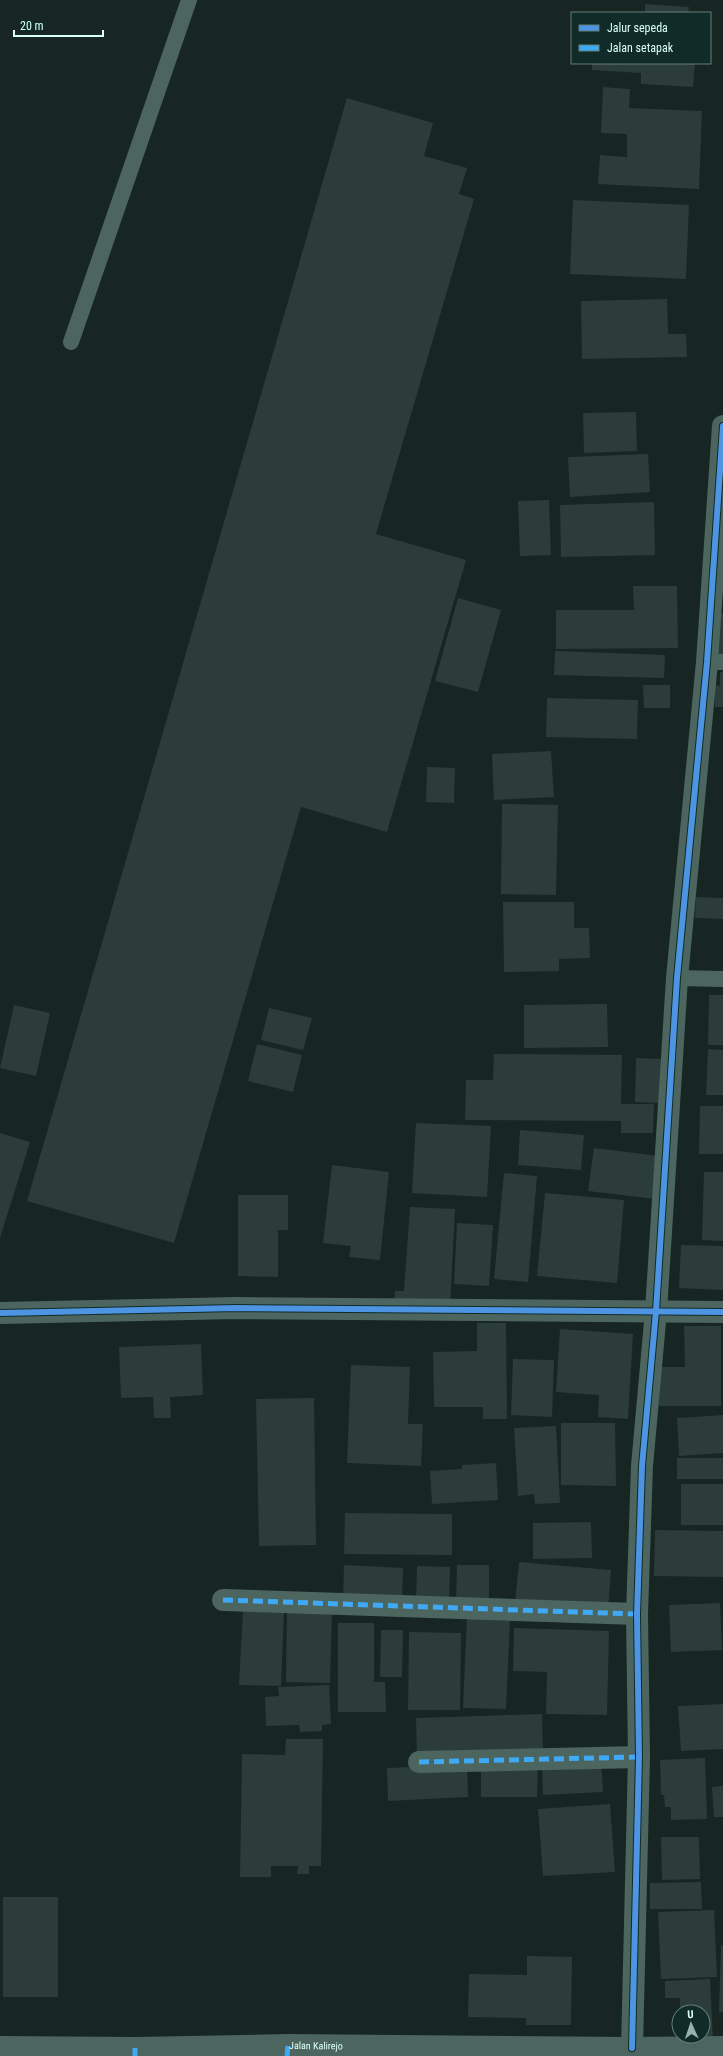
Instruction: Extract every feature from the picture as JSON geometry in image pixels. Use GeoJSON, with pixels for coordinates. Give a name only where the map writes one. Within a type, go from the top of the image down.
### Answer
{"type":"FeatureCollection","features":[{"type":"Feature","properties":{"kind":"street"},"geometry":{"type":"LineString","coordinates":[[632,2048],[639,1757],[637,1614],[642,1466],[656,1311],[677,978],[715,662],[723,426]]}},
{"type":"Feature","properties":{"kind":"street"},"geometry":{"type":"LineString","coordinates":[[0,1313],[237,1308],[723,1312]]}},
{"type":"Feature","properties":{"kind":"street"},"geometry":{"type":"LineString","coordinates":[[223,1600],[637,1614]]}},
{"type":"Feature","properties":{"kind":"street"},"geometry":{"type":"LineString","coordinates":[[419,1762],[639,1757]]}},
{"type":"Feature","properties":{"kind":"street","name":"Jalan Kalirejo"},"geometry":{"type":"LineString","coordinates":[[0,2047],[135,2052],[632,2048],[722,2050]]}},
{"type":"Feature","properties":{"kind":"lane"},"geometry":{"type":"LineString","coordinates":[[71,342],[189,0]]}},
{"type":"Feature","properties":{"kind":"lane"},"geometry":{"type":"LineString","coordinates":[[677,978],[723,979]]}},
{"type":"Feature","properties":{"kind":"building"},"geometry":{"type":"Polygon","coordinates":[[[645,4],[689,7],[688,12],[645,12],[645,4]]]}},
{"type":"Feature","properties":{"kind":"building"},"geometry":{"type":"Polygon","coordinates":[[[592,64],[695,64],[693,87],[641,84],[641,73],[592,70],[592,64]]]}},
{"type":"Feature","properties":{"kind":"building"},"geometry":{"type":"Polygon","coordinates":[[[603,87],[630,89],[629,108],[702,111],[699,189],[598,184],[600,155],[627,157],[627,134],[601,133],[603,87]]]}},
{"type":"Feature","properties":{"kind":"building"},"geometry":{"type":"Polygon","coordinates":[[[347,98],[433,123],[424,156],[467,168],[459,194],[474,199],[376,534],[466,560],[387,832],[301,807],[174,1243],[27,1201],[347,98]]]}},
{"type":"Feature","properties":{"kind":"building"},"geometry":{"type":"Polygon","coordinates":[[[573,200],[689,205],[686,279],[570,274],[573,200]]]}},
{"type":"Feature","properties":{"kind":"building"},"geometry":{"type":"Polygon","coordinates":[[[667,299],[668,334],[686,334],[687,357],[582,359],[581,301],[667,299]]]}},
{"type":"Feature","properties":{"kind":"building"},"geometry":{"type":"Polygon","coordinates":[[[636,412],[637,451],[584,453],[583,413],[636,412]]]}},
{"type":"Feature","properties":{"kind":"building"},"geometry":{"type":"Polygon","coordinates":[[[648,454],[650,492],[570,497],[568,457],[648,454]]]}},
{"type":"Feature","properties":{"kind":"building"},"geometry":{"type":"Polygon","coordinates":[[[549,500],[551,555],[520,556],[518,501],[549,500]]]}},
{"type":"Feature","properties":{"kind":"building"},"geometry":{"type":"Polygon","coordinates":[[[654,502],[655,555],[561,557],[560,505],[654,502]]]}},
{"type":"Feature","properties":{"kind":"building"},"geometry":{"type":"Polygon","coordinates":[[[633,586],[677,586],[678,648],[556,649],[556,610],[634,610],[633,586]]]}},
{"type":"Feature","properties":{"kind":"building"},"geometry":{"type":"Polygon","coordinates":[[[458,598],[501,610],[478,692],[435,681],[458,598]]]}},
{"type":"Feature","properties":{"kind":"building"},"geometry":{"type":"Polygon","coordinates":[[[715,613],[723,613],[723,655],[715,654],[715,613]]]}},
{"type":"Feature","properties":{"kind":"building"},"geometry":{"type":"Polygon","coordinates":[[[555,651],[665,655],[664,678],[554,675],[555,651]]]}},
{"type":"Feature","properties":{"kind":"building"},"geometry":{"type":"Polygon","coordinates":[[[720,672],[723,672],[723,707],[715,707],[715,685],[720,686],[720,672]]]}},
{"type":"Feature","properties":{"kind":"building"},"geometry":{"type":"Polygon","coordinates":[[[643,685],[670,685],[670,708],[644,708],[643,685]]]}},
{"type":"Feature","properties":{"kind":"building"},"geometry":{"type":"Polygon","coordinates":[[[547,698],[638,700],[637,739],[546,737],[547,698]]]}},
{"type":"Feature","properties":{"kind":"building"},"geometry":{"type":"Polygon","coordinates":[[[551,751],[554,797],[494,800],[492,754],[551,751]]]}},
{"type":"Feature","properties":{"kind":"building"},"geometry":{"type":"Polygon","coordinates":[[[427,767],[455,768],[454,803],[426,802],[427,767]]]}},
{"type":"Feature","properties":{"kind":"building"},"geometry":{"type":"Polygon","coordinates":[[[502,804],[558,805],[556,895],[501,894],[502,804]]]}},
{"type":"Feature","properties":{"kind":"building"},"geometry":{"type":"Polygon","coordinates":[[[696,897],[723,898],[723,919],[695,918],[696,897]]]}},
{"type":"Feature","properties":{"kind":"building"},"geometry":{"type":"Polygon","coordinates":[[[503,902],[574,902],[574,928],[589,928],[590,958],[559,959],[559,971],[504,972],[503,902]]]}},
{"type":"Feature","properties":{"kind":"building"},"geometry":{"type":"Polygon","coordinates":[[[709,995],[723,995],[723,1045],[708,1045],[709,995]]]}},
{"type":"Feature","properties":{"kind":"building"},"geometry":{"type":"Polygon","coordinates":[[[607,1004],[608,1047],[524,1048],[524,1005],[607,1004]]]}},
{"type":"Feature","properties":{"kind":"building"},"geometry":{"type":"Polygon","coordinates":[[[14,1005],[50,1013],[36,1076],[0,1068],[14,1005]]]}},
{"type":"Feature","properties":{"kind":"building"},"geometry":{"type":"Polygon","coordinates":[[[269,1008],[312,1018],[303,1050],[261,1040],[269,1008]]]}},
{"type":"Feature","properties":{"kind":"building"},"geometry":{"type":"Polygon","coordinates":[[[257,1044],[302,1055],[293,1092],[248,1081],[257,1044]]]}},
{"type":"Feature","properties":{"kind":"building"},"geometry":{"type":"Polygon","coordinates":[[[708,1049],[723,1050],[723,1095],[706,1095],[708,1049]]]}},
{"type":"Feature","properties":{"kind":"building"},"geometry":{"type":"Polygon","coordinates":[[[494,1054],[622,1055],[621,1104],[654,1104],[653,1133],[621,1133],[621,1121],[465,1120],[466,1080],[493,1080],[494,1054]]]}},
{"type":"Feature","properties":{"kind":"building"},"geometry":{"type":"Polygon","coordinates":[[[636,1058],[661,1059],[659,1103],[635,1102],[636,1058]]]}},
{"type":"Feature","properties":{"kind":"building"},"geometry":{"type":"Polygon","coordinates":[[[700,1106],[723,1106],[723,1154],[699,1154],[700,1106]]]}},
{"type":"Feature","properties":{"kind":"building"},"geometry":{"type":"Polygon","coordinates":[[[416,1123],[491,1126],[487,1197],[412,1193],[416,1123]]]}},
{"type":"Feature","properties":{"kind":"building"},"geometry":{"type":"Polygon","coordinates":[[[520,1130],[584,1135],[581,1170],[518,1165],[520,1130]]]}},
{"type":"Feature","properties":{"kind":"building"},"geometry":{"type":"Polygon","coordinates":[[[0,1133],[30,1142],[0,1238],[0,1133]]]}},
{"type":"Feature","properties":{"kind":"building"},"geometry":{"type":"Polygon","coordinates":[[[594,1148],[660,1156],[655,1199],[588,1191],[594,1148]]]}},
{"type":"Feature","properties":{"kind":"building"},"geometry":{"type":"Polygon","coordinates":[[[332,1165],[389,1172],[380,1260],[349,1257],[351,1246],[323,1243],[332,1165]]]}},
{"type":"Feature","properties":{"kind":"building"},"geometry":{"type":"Polygon","coordinates":[[[704,1172],[723,1172],[723,1241],[702,1240],[704,1172]]]}},
{"type":"Feature","properties":{"kind":"building"},"geometry":{"type":"Polygon","coordinates":[[[504,1173],[537,1176],[528,1282],[494,1279],[504,1173]]]}},
{"type":"Feature","properties":{"kind":"building"},"geometry":{"type":"Polygon","coordinates":[[[545,1193],[624,1200],[617,1283],[537,1276],[545,1193]]]}},
{"type":"Feature","properties":{"kind":"building"},"geometry":{"type":"Polygon","coordinates":[[[238,1195],[288,1195],[288,1230],[278,1230],[278,1277],[238,1276],[238,1195]]]}},
{"type":"Feature","properties":{"kind":"building"},"geometry":{"type":"Polygon","coordinates":[[[410,1207],[455,1209],[450,1308],[394,1305],[395,1291],[404,1291],[410,1207]]]}},
{"type":"Feature","properties":{"kind":"building"},"geometry":{"type":"Polygon","coordinates":[[[457,1223],[493,1225],[489,1286],[454,1284],[457,1223]]]}},
{"type":"Feature","properties":{"kind":"building"},"geometry":{"type":"Polygon","coordinates":[[[681,1245],[723,1246],[723,1290],[679,1288],[681,1245]]]}},
{"type":"Feature","properties":{"kind":"building"},"geometry":{"type":"Polygon","coordinates":[[[477,1323],[506,1323],[507,1419],[483,1419],[483,1407],[434,1407],[433,1352],[477,1351],[477,1323]]]}},
{"type":"Feature","properties":{"kind":"building"},"geometry":{"type":"Polygon","coordinates":[[[684,1326],[721,1326],[721,1406],[659,1406],[658,1367],[685,1367],[684,1326]]]}},
{"type":"Feature","properties":{"kind":"building"},"geometry":{"type":"Polygon","coordinates":[[[560,1329],[633,1334],[628,1419],[598,1417],[599,1395],[556,1392],[560,1329]]]}},
{"type":"Feature","properties":{"kind":"building"},"geometry":{"type":"Polygon","coordinates":[[[201,1344],[203,1395],[170,1397],[171,1418],[154,1418],[153,1397],[121,1398],[119,1347],[201,1344]]]}},
{"type":"Feature","properties":{"kind":"building"},"geometry":{"type":"Polygon","coordinates":[[[513,1359],[554,1360],[552,1417],[511,1415],[513,1359]]]}},
{"type":"Feature","properties":{"kind":"building"},"geometry":{"type":"Polygon","coordinates":[[[351,1365],[410,1367],[408,1424],[423,1424],[421,1466],[347,1463],[351,1365]]]}},
{"type":"Feature","properties":{"kind":"building"},"geometry":{"type":"Polygon","coordinates":[[[314,1398],[316,1545],[259,1546],[256,1399],[314,1398]]]}},
{"type":"Feature","properties":{"kind":"building"},"geometry":{"type":"Polygon","coordinates":[[[723,1415],[723,1453],[679,1456],[677,1418],[723,1415]]]}},
{"type":"Feature","properties":{"kind":"building"},"geometry":{"type":"Polygon","coordinates":[[[561,1423],[615,1423],[616,1486],[561,1485],[561,1423]]]}},
{"type":"Feature","properties":{"kind":"building"},"geometry":{"type":"Polygon","coordinates":[[[556,1426],[560,1503],[535,1504],[534,1494],[518,1496],[514,1428],[556,1426]]]}},
{"type":"Feature","properties":{"kind":"building"},"geometry":{"type":"Polygon","coordinates":[[[677,1458],[723,1458],[723,1479],[677,1479],[677,1458]]]}},
{"type":"Feature","properties":{"kind":"building"},"geometry":{"type":"Polygon","coordinates":[[[496,1463],[498,1500],[432,1504],[430,1471],[462,1469],[462,1465],[496,1463]]]}},
{"type":"Feature","properties":{"kind":"building"},"geometry":{"type":"Polygon","coordinates":[[[681,1484],[723,1484],[723,1525],[681,1525],[681,1484]]]}},
{"type":"Feature","properties":{"kind":"building"},"geometry":{"type":"Polygon","coordinates":[[[345,1513],[452,1514],[452,1555],[344,1554],[345,1513]]]}},
{"type":"Feature","properties":{"kind":"building"},"geometry":{"type":"Polygon","coordinates":[[[591,1522],[592,1558],[533,1559],[533,1523],[591,1522]]]}},
{"type":"Feature","properties":{"kind":"building"},"geometry":{"type":"Polygon","coordinates":[[[655,1530],[723,1531],[723,1577],[654,1576],[655,1530]]]}},
{"type":"Feature","properties":{"kind":"building"},"geometry":{"type":"Polygon","coordinates":[[[519,1562],[611,1570],[608,1610],[515,1603],[519,1562]]]}},
{"type":"Feature","properties":{"kind":"building"},"geometry":{"type":"Polygon","coordinates":[[[344,1565],[403,1568],[402,1603],[343,1600],[344,1565]]]}},
{"type":"Feature","properties":{"kind":"building"},"geometry":{"type":"Polygon","coordinates":[[[457,1565],[489,1565],[489,1605],[456,1605],[457,1565]]]}},
{"type":"Feature","properties":{"kind":"building"},"geometry":{"type":"Polygon","coordinates":[[[417,1566],[450,1567],[449,1602],[416,1601],[417,1566]]]}},
{"type":"Feature","properties":{"kind":"building"},"geometry":{"type":"Polygon","coordinates":[[[720,1603],[722,1650],[671,1652],[669,1605],[720,1603]]]}},
{"type":"Feature","properties":{"kind":"building"},"geometry":{"type":"Polygon","coordinates":[[[243,1609],[284,1611],[281,1686],[239,1685],[243,1609]]]}},
{"type":"Feature","properties":{"kind":"building"},"geometry":{"type":"Polygon","coordinates":[[[287,1609],[332,1610],[330,1683],[286,1682],[287,1609]]]}},
{"type":"Feature","properties":{"kind":"building"},"geometry":{"type":"Polygon","coordinates":[[[467,1616],[510,1619],[506,1709],[463,1708],[467,1616]]]}},
{"type":"Feature","properties":{"kind":"building"},"geometry":{"type":"Polygon","coordinates":[[[338,1623],[374,1623],[374,1682],[385,1682],[386,1712],[338,1712],[338,1623]]]}},
{"type":"Feature","properties":{"kind":"building"},"geometry":{"type":"Polygon","coordinates":[[[514,1628],[609,1631],[607,1715],[546,1714],[547,1672],[513,1671],[514,1628]]]}},
{"type":"Feature","properties":{"kind":"building"},"geometry":{"type":"Polygon","coordinates":[[[381,1630],[403,1630],[402,1677],[380,1677],[381,1630]]]}},
{"type":"Feature","properties":{"kind":"building"},"geometry":{"type":"Polygon","coordinates":[[[409,1632],[461,1633],[460,1710],[408,1710],[409,1632]]]}},
{"type":"Feature","properties":{"kind":"building"},"geometry":{"type":"Polygon","coordinates":[[[329,1685],[331,1724],[322,1725],[322,1731],[300,1732],[299,1725],[266,1726],[265,1697],[279,1696],[278,1687],[329,1685]]]}},
{"type":"Feature","properties":{"kind":"building"},"geometry":{"type":"Polygon","coordinates":[[[723,1704],[723,1749],[681,1751],[678,1706],[723,1704]]]}},
{"type":"Feature","properties":{"kind":"building"},"geometry":{"type":"Polygon","coordinates":[[[542,1714],[543,1754],[417,1758],[416,1718],[542,1714]]]}},
{"type":"Feature","properties":{"kind":"building"},"geometry":{"type":"Polygon","coordinates":[[[286,1739],[323,1739],[321,1866],[309,1866],[309,1874],[297,1874],[298,1866],[271,1866],[271,1877],[240,1877],[242,1754],[285,1755],[286,1739]]]}},
{"type":"Feature","properties":{"kind":"building"},"geometry":{"type":"Polygon","coordinates":[[[705,1758],[707,1819],[671,1820],[671,1807],[665,1807],[664,1795],[661,1795],[660,1760],[705,1758]]]}},
{"type":"Feature","properties":{"kind":"building"},"geometry":{"type":"Polygon","coordinates":[[[601,1761],[603,1792],[543,1795],[542,1764],[601,1761]]]}},
{"type":"Feature","properties":{"kind":"building"},"geometry":{"type":"Polygon","coordinates":[[[481,1762],[538,1763],[537,1797],[481,1797],[481,1762]]]}},
{"type":"Feature","properties":{"kind":"building"},"geometry":{"type":"Polygon","coordinates":[[[467,1765],[468,1797],[388,1801],[387,1768],[467,1765]]]}},
{"type":"Feature","properties":{"kind":"building"},"geometry":{"type":"Polygon","coordinates":[[[723,1786],[723,1817],[714,1817],[712,1787],[723,1786]]]}},
{"type":"Feature","properties":{"kind":"building"},"geometry":{"type":"Polygon","coordinates":[[[610,1804],[615,1872],[543,1876],[538,1809],[610,1804]]]}},
{"type":"Feature","properties":{"kind":"building"},"geometry":{"type":"Polygon","coordinates":[[[661,1837],[699,1837],[700,1879],[662,1880],[661,1837]]]}},
{"type":"Feature","properties":{"kind":"building"},"geometry":{"type":"Polygon","coordinates":[[[701,1882],[702,1909],[650,1909],[650,1883],[701,1882]]]}},
{"type":"Feature","properties":{"kind":"building"},"geometry":{"type":"Polygon","coordinates":[[[3,1897],[58,1897],[58,1997],[3,1997],[3,1897]]]}},
{"type":"Feature","properties":{"kind":"building"},"geometry":{"type":"Polygon","coordinates":[[[714,1910],[717,1977],[661,1979],[658,1912],[714,1910]]]}},
{"type":"Feature","properties":{"kind":"building"},"geometry":{"type":"Polygon","coordinates":[[[721,1945],[723,1946],[723,2012],[719,2012],[721,1945]]]}},
{"type":"Feature","properties":{"kind":"building"},"geometry":{"type":"Polygon","coordinates":[[[527,1956],[572,1957],[571,2025],[526,2025],[526,2018],[468,2017],[469,1974],[527,1975],[527,1956]]]}},
{"type":"Feature","properties":{"kind":"building"},"geometry":{"type":"Polygon","coordinates":[[[710,1979],[713,2040],[711,2040],[711,2004],[680,2004],[680,1998],[665,1998],[665,1981],[710,1979]]]}},
{"type":"Feature","properties":{"kind":"marked path"},"geometry":{"type":"LineString","coordinates":[[223,1600],[637,1614]]}},
{"type":"Feature","properties":{"kind":"marked path"},"geometry":{"type":"LineString","coordinates":[[419,1762],[639,1757]]}},
{"type":"Feature","properties":{"kind":"marked path"},"geometry":{"type":"LineString","coordinates":[[287,2056],[288,2045]]}},
{"type":"Feature","properties":{"kind":"marked path"},"geometry":{"type":"LineString","coordinates":[[135,2048],[135,2056]]}},
{"type":"Feature","properties":{"kind":"cycle path"},"geometry":{"type":"LineString","coordinates":[[632,2048],[639,1757],[637,1614],[642,1466],[656,1311],[677,978],[707,662],[723,426]]}},
{"type":"Feature","properties":{"kind":"cycle path"},"geometry":{"type":"LineString","coordinates":[[0,1313],[237,1308],[723,1312]]}}]}
